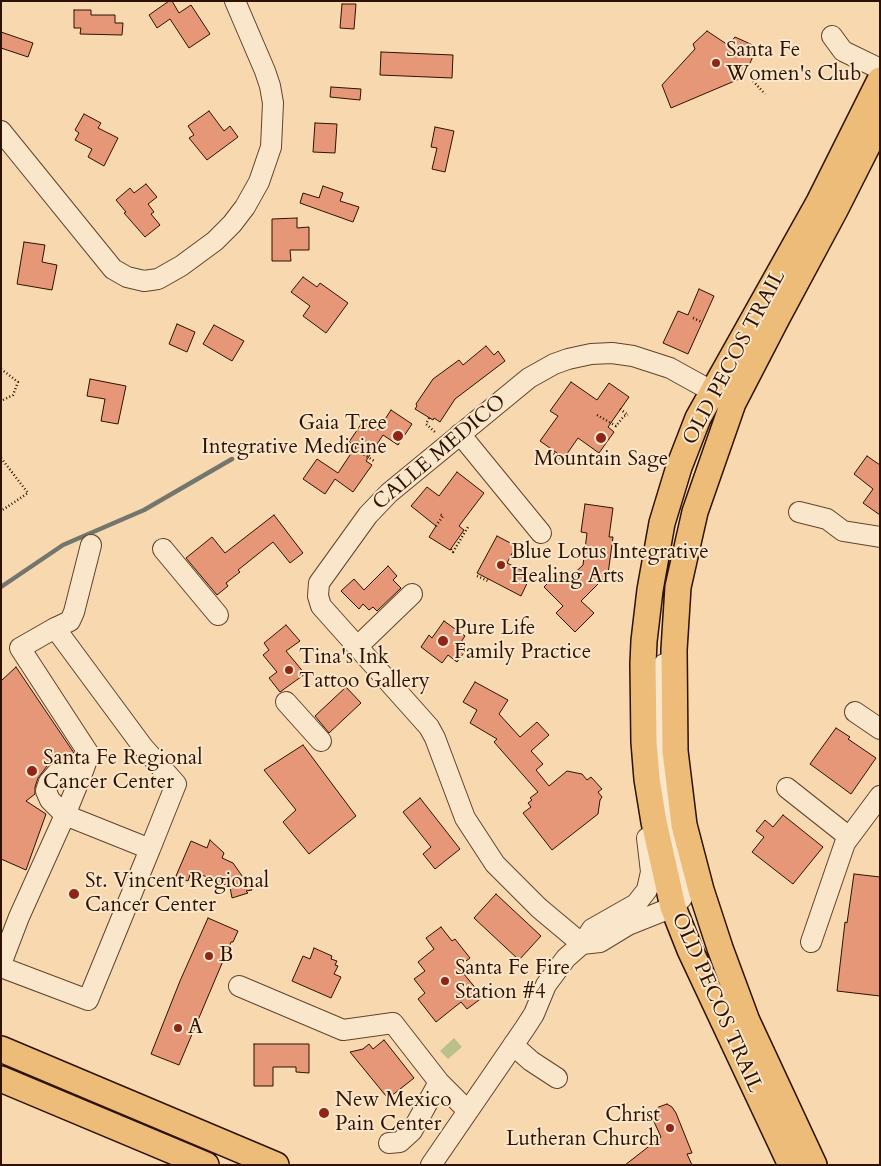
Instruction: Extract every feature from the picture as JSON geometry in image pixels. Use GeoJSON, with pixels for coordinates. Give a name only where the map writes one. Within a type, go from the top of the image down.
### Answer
{"type":"FeatureCollection","features":[{"type":"Feature","properties":{"kind":"main road","name":"OLD PECOS TRAIL"},"geometry":{"type":"LineString","coordinates":[[814,1165],[744,1012],[701,890],[684,825],[675,751],[674,650],[678,587],[694,512],[724,398],[880,80]]}},
{"type":"Feature","properties":{"kind":"main road","name":"OLD PECOS TRAIL"},"geometry":{"type":"LineString","coordinates":[[791,1165],[694,959],[672,907],[647,779],[644,742],[643,664],[650,590],[662,524],[679,467],[698,418],[724,398],[777,318],[880,121]]}},
{"type":"Feature","properties":{"kind":"main road"},"geometry":{"type":"LineString","coordinates":[[1,1049],[276,1165]]}},
{"type":"Feature","properties":{"kind":"main road"},"geometry":{"type":"LineString","coordinates":[[1,1079],[206,1165]]}},
{"type":"Feature","properties":{"kind":"street"},"geometry":{"type":"LineString","coordinates":[[1,131],[113,269],[134,279],[144,281],[158,279],[181,266],[215,240],[240,213],[259,182],[271,147],[273,103],[265,71],[235,1]]}},
{"type":"Feature","properties":{"kind":"street"},"geometry":{"type":"LineString","coordinates":[[832,36],[843,51],[880,69]]}},
{"type":"Feature","properties":{"kind":"street","name":"CALLE MEDICO"},"geometry":{"type":"LineString","coordinates":[[582,944],[539,908],[495,864],[465,818],[435,738],[428,727],[321,606],[318,596],[319,583],[378,504],[460,434],[542,370],[568,358],[612,353],[633,356],[670,368],[724,398]]}},
{"type":"Feature","properties":{"kind":"street"},"geometry":{"type":"LineString","coordinates":[[460,434],[541,533]]}},
{"type":"Feature","properties":{"kind":"street"},"geometry":{"type":"LineString","coordinates":[[799,512],[827,519],[843,531],[880,537]]}},
{"type":"Feature","properties":{"kind":"street"},"geometry":{"type":"LineString","coordinates":[[55,628],[142,747],[176,784],[88,1000],[1,965],[10,917],[65,815],[89,754],[20,648],[55,628],[70,621],[91,545]]}},
{"type":"Feature","properties":{"kind":"street"},"geometry":{"type":"LineString","coordinates":[[163,549],[218,615]]}},
{"type":"Feature","properties":{"kind":"street"},"geometry":{"type":"LineString","coordinates":[[582,944],[600,942],[628,925],[672,907],[682,898],[683,886],[672,834],[660,739],[665,647],[678,587]]}},
{"type":"Feature","properties":{"kind":"street"},"geometry":{"type":"LineString","coordinates":[[357,647],[412,594]]}},
{"type":"Feature","properties":{"kind":"street"},"geometry":{"type":"LineString","coordinates":[[431,1165],[514,1045],[534,1014],[546,985],[566,958],[582,944],[592,929],[636,904],[647,890],[650,881],[651,863],[639,792],[634,744],[643,664]]}},
{"type":"Feature","properties":{"kind":"street"},"geometry":{"type":"LineString","coordinates":[[286,702],[321,741]]}},
{"type":"Feature","properties":{"kind":"street"},"geometry":{"type":"LineString","coordinates":[[855,712],[880,729]]}},
{"type":"Feature","properties":{"kind":"street"},"geometry":{"type":"LineString","coordinates":[[83,770],[65,768],[56,774],[49,782],[46,791],[50,800],[65,815],[150,849]]}},
{"type":"Feature","properties":{"kind":"street"},"geometry":{"type":"LineString","coordinates":[[787,788],[849,837]]}},
{"type":"Feature","properties":{"kind":"street"},"geometry":{"type":"LineString","coordinates":[[811,942],[845,843],[880,796]]}},
{"type":"Feature","properties":{"kind":"street"},"geometry":{"type":"LineString","coordinates":[[239,986],[343,1030],[393,1023],[439,1082],[468,1111]]}},
{"type":"Feature","properties":{"kind":"street"},"geometry":{"type":"LineString","coordinates":[[514,1045],[531,1061],[557,1078]]}},
{"type":"Feature","properties":{"kind":"street"},"geometry":{"type":"LineString","coordinates":[[389,1143],[400,1142],[412,1131],[439,1082]]}},
{"type":"Feature","properties":{"kind":"path"},"geometry":{"type":"LineString","coordinates":[[753,81],[765,94]]}},
{"type":"Feature","properties":{"kind":"path"},"geometry":{"type":"LineString","coordinates":[[693,318],[702,322]]}},
{"type":"Feature","properties":{"kind":"path"},"geometry":{"type":"LineString","coordinates":[[1,369],[18,382],[13,395],[1,401]]}},
{"type":"Feature","properties":{"kind":"path"},"geometry":{"type":"LineString","coordinates":[[597,415],[616,426],[624,416],[628,415],[620,409]]}},
{"type":"Feature","properties":{"kind":"path"},"geometry":{"type":"LineString","coordinates":[[429,418],[426,424],[435,432]]}},
{"type":"Feature","properties":{"kind":"path"},"geometry":{"type":"LineString","coordinates":[[355,446],[354,448],[374,461]]}},
{"type":"Feature","properties":{"kind":"path"},"geometry":{"type":"LineString","coordinates":[[551,451],[560,458],[561,456]]}},
{"type":"Feature","properties":{"kind":"path"},"geometry":{"type":"LineString","coordinates":[[1,458],[28,493],[1,511]]}},
{"type":"Feature","properties":{"kind":"path"},"geometry":{"type":"LineString","coordinates":[[436,526],[443,516],[440,514]]}},
{"type":"Feature","properties":{"kind":"path"},"geometry":{"type":"LineString","coordinates":[[451,549],[453,552],[468,527]]}},
{"type":"Feature","properties":{"kind":"path"},"geometry":{"type":"LineString","coordinates":[[477,576],[488,581],[489,579]]}},
{"type":"Feature","properties":{"kind":"green space"},"geometry":{"type":"Polygon","coordinates":[[[454,1038],[462,1047],[448,1059],[440,1051],[454,1038]]]}},
{"type":"Feature","properties":{"kind":"building"},"geometry":{"type":"Polygon","coordinates":[[[169,1],[172,1],[179,13],[191,5],[210,34],[189,48],[170,19],[157,28],[149,15],[169,1]]]}},
{"type":"Feature","properties":{"kind":"building"},"geometry":{"type":"Polygon","coordinates":[[[342,4],[356,4],[354,29],[340,28],[342,4]]]}},
{"type":"Feature","properties":{"kind":"building"},"geometry":{"type":"Polygon","coordinates":[[[74,10],[91,10],[91,15],[115,15],[115,23],[123,23],[122,35],[80,34],[81,28],[74,28],[74,10]]]}},
{"type":"Feature","properties":{"kind":"building","name":"Santa Fe Women's Club"},"geometry":{"type":"Polygon","coordinates":[[[707,31],[728,45],[735,37],[757,47],[744,77],[671,108],[662,85],[695,49],[693,44],[707,31]]]}},
{"type":"Feature","properties":{"kind":"building"},"geometry":{"type":"Polygon","coordinates":[[[1,32],[33,43],[28,57],[1,48],[1,32]]]}},
{"type":"Feature","properties":{"kind":"building"},"geometry":{"type":"Polygon","coordinates":[[[381,52],[453,55],[452,78],[380,75],[381,52]]]}},
{"type":"Feature","properties":{"kind":"building"},"geometry":{"type":"Polygon","coordinates":[[[331,87],[361,89],[360,100],[330,97],[331,87]]]}},
{"type":"Feature","properties":{"kind":"building"},"geometry":{"type":"Polygon","coordinates":[[[209,111],[224,131],[230,126],[238,137],[207,160],[189,138],[194,135],[188,126],[209,111]]]}},
{"type":"Feature","properties":{"kind":"building"},"geometry":{"type":"Polygon","coordinates":[[[84,114],[101,123],[98,128],[118,138],[104,166],[88,157],[92,149],[75,140],[79,133],[75,130],[84,114]]]}},
{"type":"Feature","properties":{"kind":"building"},"geometry":{"type":"Polygon","coordinates":[[[315,123],[337,124],[335,153],[313,152],[315,123]]]}},
{"type":"Feature","properties":{"kind":"building"},"geometry":{"type":"Polygon","coordinates":[[[435,127],[454,131],[445,172],[432,169],[437,148],[431,147],[435,127]]]}},
{"type":"Feature","properties":{"kind":"building"},"geometry":{"type":"Polygon","coordinates":[[[146,184],[157,197],[148,204],[154,212],[151,214],[160,225],[145,237],[124,213],[126,212],[116,200],[130,188],[134,193],[146,184]]]}},
{"type":"Feature","properties":{"kind":"building"},"geometry":{"type":"Polygon","coordinates":[[[323,186],[343,193],[340,201],[359,207],[353,222],[300,203],[303,193],[319,198],[323,186]]]}},
{"type":"Feature","properties":{"kind":"building"},"geometry":{"type":"Polygon","coordinates":[[[297,218],[297,228],[309,227],[309,250],[290,250],[291,261],[272,261],[272,219],[297,218]]]}},
{"type":"Feature","properties":{"kind":"building"},"geometry":{"type":"Polygon","coordinates":[[[24,242],[45,245],[42,262],[57,265],[52,290],[17,284],[24,242]]]}},
{"type":"Feature","properties":{"kind":"building"},"geometry":{"type":"Polygon","coordinates":[[[303,277],[317,287],[320,283],[348,303],[326,333],[303,316],[310,306],[291,292],[303,277]]]}},
{"type":"Feature","properties":{"kind":"building"},"geometry":{"type":"Polygon","coordinates":[[[699,289],[714,296],[688,354],[663,343],[678,311],[688,315],[699,289]]]}},
{"type":"Feature","properties":{"kind":"building"},"geometry":{"type":"Polygon","coordinates":[[[177,324],[195,332],[187,352],[169,344],[177,324]]]}},
{"type":"Feature","properties":{"kind":"building"},"geometry":{"type":"Polygon","coordinates":[[[214,325],[244,341],[232,361],[203,344],[214,325]]]}},
{"type":"Feature","properties":{"kind":"building"},"geometry":{"type":"Polygon","coordinates":[[[486,346],[494,355],[498,351],[505,361],[455,399],[440,422],[415,409],[416,404],[433,379],[459,360],[463,365],[486,346]]]}},
{"type":"Feature","properties":{"kind":"building"},"geometry":{"type":"Polygon","coordinates":[[[90,379],[126,386],[118,424],[101,421],[105,399],[87,396],[90,379]]]}},
{"type":"Feature","properties":{"kind":"building"},"geometry":{"type":"Polygon","coordinates":[[[571,382],[597,400],[609,383],[629,397],[608,427],[614,432],[599,453],[578,438],[564,458],[540,441],[558,416],[550,411],[571,382]]]}},
{"type":"Feature","properties":{"kind":"building"},"geometry":{"type":"Polygon","coordinates":[[[391,410],[412,424],[398,445],[383,435],[366,461],[372,465],[353,492],[335,479],[325,494],[303,479],[317,459],[338,473],[356,446],[349,442],[364,420],[378,430],[391,410]]]}},
{"type":"Feature","properties":{"kind":"building"},"geometry":{"type":"Polygon","coordinates":[[[867,456],[880,465],[880,515],[863,503],[873,489],[854,474],[867,456]]]}},
{"type":"Feature","properties":{"kind":"building"},"geometry":{"type":"Polygon","coordinates":[[[457,472],[484,493],[459,526],[464,530],[450,550],[429,537],[436,526],[411,506],[427,487],[439,496],[457,472]]]}},
{"type":"Feature","properties":{"kind":"building"},"geometry":{"type":"Polygon","coordinates":[[[585,504],[613,508],[609,537],[613,537],[608,574],[581,601],[594,613],[575,632],[556,613],[563,606],[544,587],[560,571],[568,579],[583,565],[587,533],[581,532],[585,504]]]}},
{"type":"Feature","properties":{"kind":"building"},"geometry":{"type":"Polygon","coordinates":[[[274,515],[303,553],[290,563],[273,542],[238,570],[240,572],[226,583],[228,586],[217,595],[186,558],[212,537],[225,553],[274,515]]]}},
{"type":"Feature","properties":{"kind":"building"},"geometry":{"type":"Polygon","coordinates":[[[497,536],[516,546],[507,563],[531,575],[521,596],[477,573],[497,536]]]}},
{"type":"Feature","properties":{"kind":"building"},"geometry":{"type":"Polygon","coordinates":[[[388,566],[397,576],[393,580],[401,588],[377,611],[373,607],[369,610],[363,604],[359,609],[341,591],[354,579],[364,590],[388,566]]]}},
{"type":"Feature","properties":{"kind":"building","name":"Pure Life Family Practice"},"geometry":{"type":"Polygon","coordinates":[[[444,621],[465,636],[459,645],[466,650],[457,662],[448,655],[442,663],[421,647],[429,635],[432,638],[444,621]]]}},
{"type":"Feature","properties":{"kind":"building"},"geometry":{"type":"Polygon","coordinates":[[[286,625],[300,641],[286,651],[305,674],[280,692],[269,678],[277,672],[263,655],[269,650],[264,643],[286,625]]]}},
{"type":"Feature","properties":{"kind":"building","name":"Santa Fe Regional Cancer Center"},"geometry":{"type":"Polygon","coordinates":[[[16,667],[76,756],[75,758],[67,756],[59,758],[47,766],[38,778],[35,794],[26,801],[46,814],[26,870],[1,859],[1,681],[16,667]]]}},
{"type":"Feature","properties":{"kind":"building"},"geometry":{"type":"Polygon","coordinates":[[[475,682],[508,700],[499,714],[520,737],[537,722],[549,735],[531,751],[543,764],[536,770],[549,786],[567,771],[582,774],[587,780],[591,777],[602,789],[598,792],[602,797],[598,814],[552,850],[523,813],[531,807],[528,803],[532,800],[530,798],[538,792],[494,742],[497,739],[470,723],[477,710],[463,702],[475,682]]]}},
{"type":"Feature","properties":{"kind":"building"},"geometry":{"type":"Polygon","coordinates":[[[346,687],[361,703],[329,733],[315,716],[346,687]]]}},
{"type":"Feature","properties":{"kind":"building"},"geometry":{"type":"Polygon","coordinates":[[[836,728],[850,737],[848,739],[876,758],[851,794],[810,764],[836,728]]]}},
{"type":"Feature","properties":{"kind":"building"},"geometry":{"type":"Polygon","coordinates":[[[303,745],[356,816],[309,854],[283,822],[296,810],[264,770],[303,745]]]}},
{"type":"Feature","properties":{"kind":"building"},"geometry":{"type":"Polygon","coordinates":[[[420,798],[460,849],[435,869],[423,854],[431,847],[403,812],[420,798]]]}},
{"type":"Feature","properties":{"kind":"building"},"geometry":{"type":"Polygon","coordinates":[[[783,815],[823,847],[793,884],[752,852],[764,837],[756,831],[765,820],[773,827],[783,815]]]}},
{"type":"Feature","properties":{"kind":"building"},"geometry":{"type":"Polygon","coordinates":[[[210,840],[224,853],[222,858],[233,863],[252,890],[232,898],[230,887],[202,875],[200,879],[190,875],[188,881],[176,876],[191,841],[207,848],[210,840]]]}},
{"type":"Feature","properties":{"kind":"building"},"geometry":{"type":"Polygon","coordinates":[[[854,874],[880,877],[880,996],[837,991],[845,922],[847,923],[854,874]]]}},
{"type":"Feature","properties":{"kind":"building"},"geometry":{"type":"Polygon","coordinates":[[[496,894],[541,936],[519,960],[474,918],[496,894]]]}},
{"type":"Feature","properties":{"kind":"building"},"geometry":{"type":"Polygon","coordinates":[[[208,918],[238,931],[233,942],[231,942],[179,1065],[151,1054],[208,918]]]}},
{"type":"Feature","properties":{"kind":"building"},"geometry":{"type":"Polygon","coordinates":[[[441,927],[452,941],[455,939],[470,958],[458,967],[483,997],[467,1009],[461,1002],[436,1022],[418,999],[425,993],[414,979],[425,971],[418,962],[434,949],[426,938],[441,927]]]}},
{"type":"Feature","properties":{"kind":"building"},"geometry":{"type":"Polygon","coordinates":[[[314,948],[332,956],[331,959],[337,961],[335,965],[338,966],[334,974],[341,977],[331,998],[292,981],[303,956],[310,959],[314,948]]]}},
{"type":"Feature","properties":{"kind":"building"},"geometry":{"type":"Polygon","coordinates":[[[384,1040],[414,1078],[390,1097],[387,1094],[386,1096],[350,1052],[363,1049],[369,1044],[373,1049],[384,1040]]]}},
{"type":"Feature","properties":{"kind":"building"},"geometry":{"type":"Polygon","coordinates":[[[254,1044],[309,1044],[309,1073],[296,1072],[296,1067],[273,1067],[273,1086],[254,1086],[254,1044]]]}},
{"type":"Feature","properties":{"kind":"building","name":"Christ Lutheran Church"},"geometry":{"type":"Polygon","coordinates":[[[667,1104],[676,1113],[692,1153],[687,1154],[692,1165],[625,1165],[661,1137],[650,1113],[657,1110],[656,1108],[667,1104]]]}},
{"type":"Feature","properties":{"kind":"waterway"},"geometry":{"type":"LineString","coordinates":[[1,587],[63,545],[144,510],[232,459]]}},
{"type":"Feature","properties":{"kind":"place","name":"Santa Fe Women's Club"},"geometry":{"type":"Point","coordinates":[716,63]}},
{"type":"Feature","properties":{"kind":"place","name":"Gaia Tree Integrative Medicine"},"geometry":{"type":"Point","coordinates":[398,436]}},
{"type":"Feature","properties":{"kind":"place","name":"Mountain Sage"},"geometry":{"type":"Point","coordinates":[601,438]}},
{"type":"Feature","properties":{"kind":"place","name":"Blue Lotus Integrative Healing Arts"},"geometry":{"type":"Point","coordinates":[501,565]}},
{"type":"Feature","properties":{"kind":"place","name":"Pure Life Family Practice"},"geometry":{"type":"Point","coordinates":[443,641]}},
{"type":"Feature","properties":{"kind":"place","name":"Tina's Ink Tattoo Gallery"},"geometry":{"type":"Point","coordinates":[289,670]}},
{"type":"Feature","properties":{"kind":"place","name":"Santa Fe Regional Cancer Center"},"geometry":{"type":"Point","coordinates":[32,771]}},
{"type":"Feature","properties":{"kind":"place","name":"St. Vincent Regional Cancer Center"},"geometry":{"type":"Point","coordinates":[74,894]}},
{"type":"Feature","properties":{"kind":"place","name":"B"},"geometry":{"type":"Point","coordinates":[209,956]}},
{"type":"Feature","properties":{"kind":"place","name":"Santa Fe Fire Station #4"},"geometry":{"type":"Point","coordinates":[445,981]}},
{"type":"Feature","properties":{"kind":"place","name":"A"},"geometry":{"type":"Point","coordinates":[178,1028]}},
{"type":"Feature","properties":{"kind":"place","name":"New Mexico Pain Center"},"geometry":{"type":"Point","coordinates":[324,1113]}},
{"type":"Feature","properties":{"kind":"place","name":"Christ Lutheran Church"},"geometry":{"type":"Point","coordinates":[670,1128]}}]}
